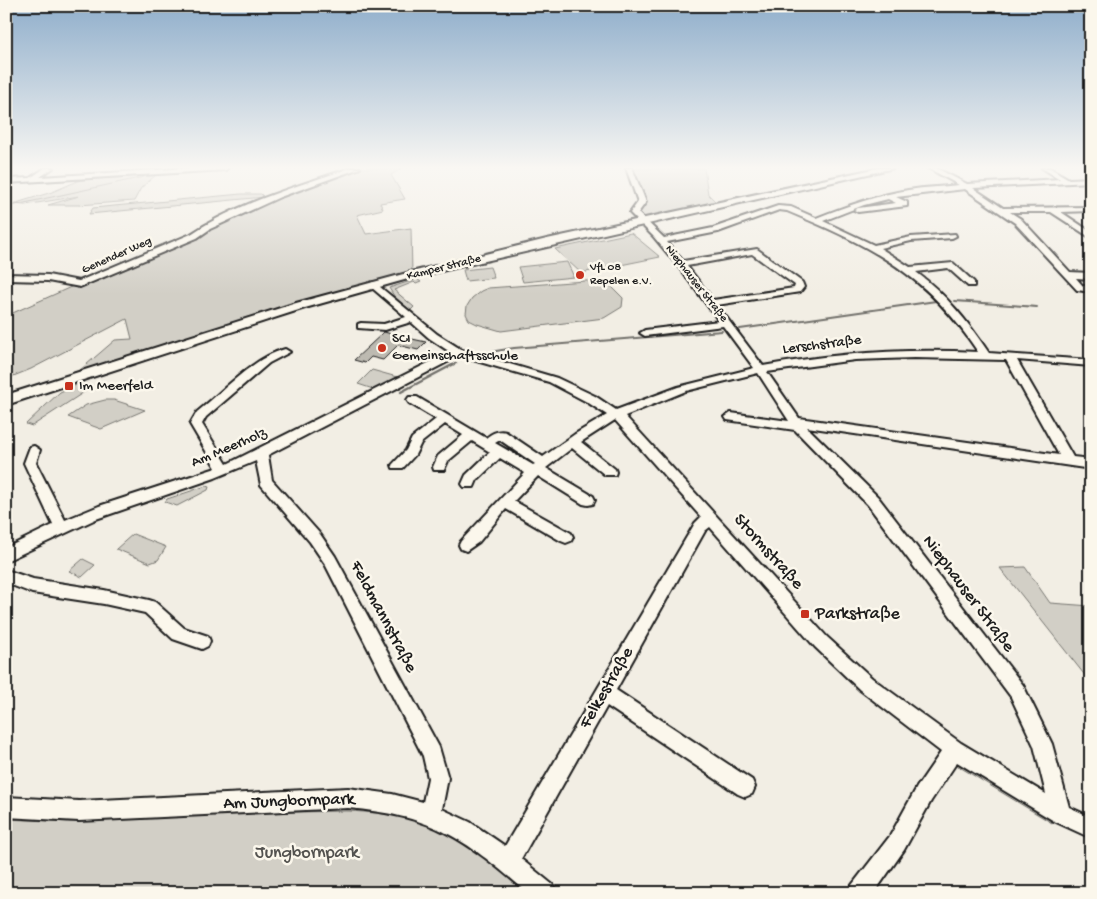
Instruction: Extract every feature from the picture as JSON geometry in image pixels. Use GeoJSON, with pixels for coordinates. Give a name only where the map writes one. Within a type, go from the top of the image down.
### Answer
{"type":"FeatureCollection","features":[{"type":"Feature","properties":{"kind":"main road","name":"Kamper Straße"},"geometry":{"type":"LineString","coordinates":[[6,400],[99,372],[249,322],[374,285],[702,210]]}},
{"type":"Feature","properties":{"kind":"street","name":"Genender Weg"},"geometry":{"type":"LineString","coordinates":[[6,278],[48,278],[80,284],[194,236],[207,227],[244,210]]}},
{"type":"Feature","properties":{"kind":"street"},"geometry":{"type":"LineString","coordinates":[[636,210],[634,213],[644,223]]}},
{"type":"Feature","properties":{"kind":"street"},"geometry":{"type":"LineString","coordinates":[[662,240],[715,230],[771,210]]}},
{"type":"Feature","properties":{"kind":"street"},"geometry":{"type":"LineString","coordinates":[[789,210],[818,220],[875,247],[910,270],[955,311],[973,334],[985,355]]}},
{"type":"Feature","properties":{"kind":"street"},"geometry":{"type":"LineString","coordinates":[[818,220],[841,210]]}},
{"type":"Feature","properties":{"kind":"street"},"geometry":{"type":"LineString","coordinates":[[1004,210],[1024,226],[1080,288],[1091,288]]}},
{"type":"Feature","properties":{"kind":"street"},"geometry":{"type":"LineString","coordinates":[[1053,210],[1091,236]]}},
{"type":"Feature","properties":{"kind":"street","name":"Niephauser Straße"},"geometry":{"type":"LineString","coordinates":[[644,223],[662,240],[726,322],[797,423],[873,501],[1017,691],[1044,744],[1061,814]]}},
{"type":"Feature","properties":{"kind":"street"},"geometry":{"type":"LineString","coordinates":[[875,247],[911,239],[952,236]]}},
{"type":"Feature","properties":{"kind":"street"},"geometry":{"type":"LineString","coordinates":[[681,264],[754,251],[799,284],[796,290],[711,303]]}},
{"type":"Feature","properties":{"kind":"street"},"geometry":{"type":"LineString","coordinates":[[910,270],[950,265],[971,284]]}},
{"type":"Feature","properties":{"kind":"street"},"geometry":{"type":"LineString","coordinates":[[1068,275],[1091,276]]}},
{"type":"Feature","properties":{"kind":"street"},"geometry":{"type":"LineString","coordinates":[[1078,276],[1091,288]]}},
{"type":"Feature","properties":{"kind":"street","name":"Stormstraße"},"geometry":{"type":"LineString","coordinates":[[374,285],[433,336],[458,352],[553,380],[591,399],[623,420],[824,644],[866,684],[954,750],[1061,814],[1091,828]]}},
{"type":"Feature","properties":{"kind":"street"},"geometry":{"type":"LineString","coordinates":[[361,326],[385,327],[413,318]]}},
{"type":"Feature","properties":{"kind":"street"},"geometry":{"type":"LineString","coordinates":[[646,332],[694,328],[726,322]]}},
{"type":"Feature","properties":{"kind":"street"},"geometry":{"type":"LineString","coordinates":[[224,470],[196,424],[201,415],[266,361],[285,352]]}},
{"type":"Feature","properties":{"kind":"street","name":"Am Meerholz"},"geometry":{"type":"LineString","coordinates":[[6,556],[61,527],[104,510],[224,470],[458,352]]}},
{"type":"Feature","properties":{"kind":"street","name":"Lerschstraße"},"geometry":{"type":"LineString","coordinates":[[466,545],[478,536],[505,502],[538,468],[573,442],[626,410],[696,385],[761,370],[835,358],[879,354],[1009,356],[1091,363]]}},
{"type":"Feature","properties":{"kind":"street"},"geometry":{"type":"LineString","coordinates":[[1009,356],[1069,461]]}},
{"type":"Feature","properties":{"kind":"street"},"geometry":{"type":"LineString","coordinates":[[414,400],[486,444],[538,468],[588,500]]}},
{"type":"Feature","properties":{"kind":"street"},"geometry":{"type":"LineString","coordinates":[[731,418],[797,423],[1091,464]]}},
{"type":"Feature","properties":{"kind":"street"},"geometry":{"type":"LineString","coordinates":[[398,465],[411,452],[416,441],[444,419]]}},
{"type":"Feature","properties":{"kind":"street"},"geometry":{"type":"LineString","coordinates":[[439,467],[442,459],[471,435]]}},
{"type":"Feature","properties":{"kind":"street"},"geometry":{"type":"LineString","coordinates":[[486,444],[495,437],[502,435],[538,468]]}},
{"type":"Feature","properties":{"kind":"street"},"geometry":{"type":"LineString","coordinates":[[573,442],[610,472]]}},
{"type":"Feature","properties":{"kind":"street"},"geometry":{"type":"LineString","coordinates":[[34,450],[30,462],[61,527]]}},
{"type":"Feature","properties":{"kind":"street"},"geometry":{"type":"LineString","coordinates":[[469,484],[471,478],[499,451]]}},
{"type":"Feature","properties":{"kind":"street","name":"Feldmannstraße"},"geometry":{"type":"LineString","coordinates":[[261,453],[266,482],[315,538],[330,560],[432,754],[438,778],[431,814]]}},
{"type":"Feature","properties":{"kind":"street"},"geometry":{"type":"LineString","coordinates":[[505,502],[566,536]]}},
{"type":"Feature","properties":{"kind":"street","name":"Felkestraße"},"geometry":{"type":"LineString","coordinates":[[508,862],[700,527],[710,518]]}},
{"type":"Feature","properties":{"kind":"street"},"geometry":{"type":"LineString","coordinates":[[6,576],[32,586],[120,600],[149,607],[179,634],[202,641]]}},
{"type":"Feature","properties":{"kind":"street"},"geometry":{"type":"LineString","coordinates":[[604,693],[745,787]]}},
{"type":"Feature","properties":{"kind":"street"},"geometry":{"type":"LineString","coordinates":[[860,893],[897,843],[924,794],[954,750]]}},
{"type":"Feature","properties":{"kind":"street","name":"Am Jungbornpark"},"geometry":{"type":"LineString","coordinates":[[6,806],[79,811],[348,798],[373,800],[431,814],[463,829],[508,862],[545,893]]}},
{"type":"Feature","properties":{"kind":"green space"},"geometry":{"type":"Polygon","coordinates":[[[92,210],[131,210],[89,214],[92,210]]]}},
{"type":"Feature","properties":{"kind":"green space"},"geometry":{"type":"Polygon","coordinates":[[[379,210],[357,215],[366,234],[411,228],[412,273],[72,377],[115,340],[132,339],[127,319],[31,369],[6,379],[6,316],[241,211],[379,210]]]}},
{"type":"Feature","properties":{"kind":"green space"},"geometry":{"type":"Polygon","coordinates":[[[640,210],[692,210],[647,220],[640,210]]]}},
{"type":"Feature","properties":{"kind":"green space"},"geometry":{"type":"Polygon","coordinates":[[[631,233],[660,257],[581,273],[555,249],[631,233]]]}},
{"type":"Feature","properties":{"kind":"green space"},"geometry":{"type":"Polygon","coordinates":[[[567,262],[574,277],[523,282],[518,267],[567,262]]]}},
{"type":"Feature","properties":{"kind":"green space"},"geometry":{"type":"Polygon","coordinates":[[[490,267],[494,278],[466,281],[463,270],[490,267]]]}},
{"type":"Feature","properties":{"kind":"green space"},"geometry":{"type":"Polygon","coordinates":[[[417,279],[421,282],[416,284],[414,282],[394,290],[414,307],[410,311],[394,296],[389,288],[417,279]]]}},
{"type":"Feature","properties":{"kind":"green space"},"geometry":{"type":"Polygon","coordinates":[[[599,280],[610,285],[623,298],[622,307],[604,318],[501,331],[477,324],[469,320],[466,314],[467,306],[472,298],[488,288],[599,280]]]}},
{"type":"Feature","properties":{"kind":"green space"},"geometry":{"type":"Polygon","coordinates":[[[372,370],[397,377],[376,390],[358,384],[372,370]]]}},
{"type":"Feature","properties":{"kind":"green space"},"geometry":{"type":"Polygon","coordinates":[[[83,382],[92,387],[32,426],[26,424],[60,392],[83,382]]]}},
{"type":"Feature","properties":{"kind":"green space"},"geometry":{"type":"Polygon","coordinates":[[[105,400],[114,400],[145,410],[101,429],[68,417],[86,405],[105,400]]]}},
{"type":"Feature","properties":{"kind":"green space"},"geometry":{"type":"Polygon","coordinates":[[[206,486],[209,487],[208,490],[177,506],[165,502],[167,499],[206,486]]]}},
{"type":"Feature","properties":{"kind":"green space"},"geometry":{"type":"Polygon","coordinates":[[[133,534],[166,547],[158,560],[150,563],[116,549],[133,534]]]}},
{"type":"Feature","properties":{"kind":"green space"},"geometry":{"type":"Polygon","coordinates":[[[83,559],[95,565],[82,577],[69,571],[83,559]]]}},
{"type":"Feature","properties":{"kind":"green space"},"geometry":{"type":"Polygon","coordinates":[[[1025,567],[1050,603],[1091,606],[1091,683],[1000,568],[1025,567]]]}},
{"type":"Feature","properties":{"kind":"green space"},"geometry":{"type":"Polygon","coordinates":[[[958,762],[1053,819],[1052,823],[953,763],[958,762]]]}},
{"type":"Feature","properties":{"kind":"green space","name":"Jungbornpark"},"geometry":{"type":"Polygon","coordinates":[[[347,811],[411,819],[441,829],[478,849],[529,893],[6,893],[6,819],[70,822],[246,813],[347,811]]]}},
{"type":"Feature","properties":{"kind":"building","name":"SCI Gemeinschaftsschule"},"geometry":{"type":"Polygon","coordinates":[[[384,332],[426,342],[418,350],[398,345],[383,360],[371,357],[365,363],[354,360],[384,332]]]}},
{"type":"Feature","properties":{"kind":"waterway"},"geometry":{"type":"LineString","coordinates":[[740,329],[936,301]]}},
{"type":"Feature","properties":{"kind":"waterway"},"geometry":{"type":"LineString","coordinates":[[955,301],[1037,307]]}},
{"type":"Feature","properties":{"kind":"waterway"},"geometry":{"type":"LineString","coordinates":[[484,353],[514,348],[722,331]]}},
{"type":"Feature","properties":{"kind":"waterway"},"geometry":{"type":"LineString","coordinates":[[401,392],[456,363]]}},
{"type":"Feature","properties":{"kind":"place","name":"VfL 08 Repelen e.V."},"geometry":{"type":"Point","coordinates":[580,275]}},
{"type":"Feature","properties":{"kind":"place","name":"SCI Gemeinschaftsschule"},"geometry":{"type":"Point","coordinates":[382,348]}},
{"type":"Feature","properties":{"kind":"place","name":"Im Meerfeld"},"geometry":{"type":"Point","coordinates":[69,386]}},
{"type":"Feature","properties":{"kind":"place","name":"Parkstraße"},"geometry":{"type":"Point","coordinates":[805,614]}}]}
